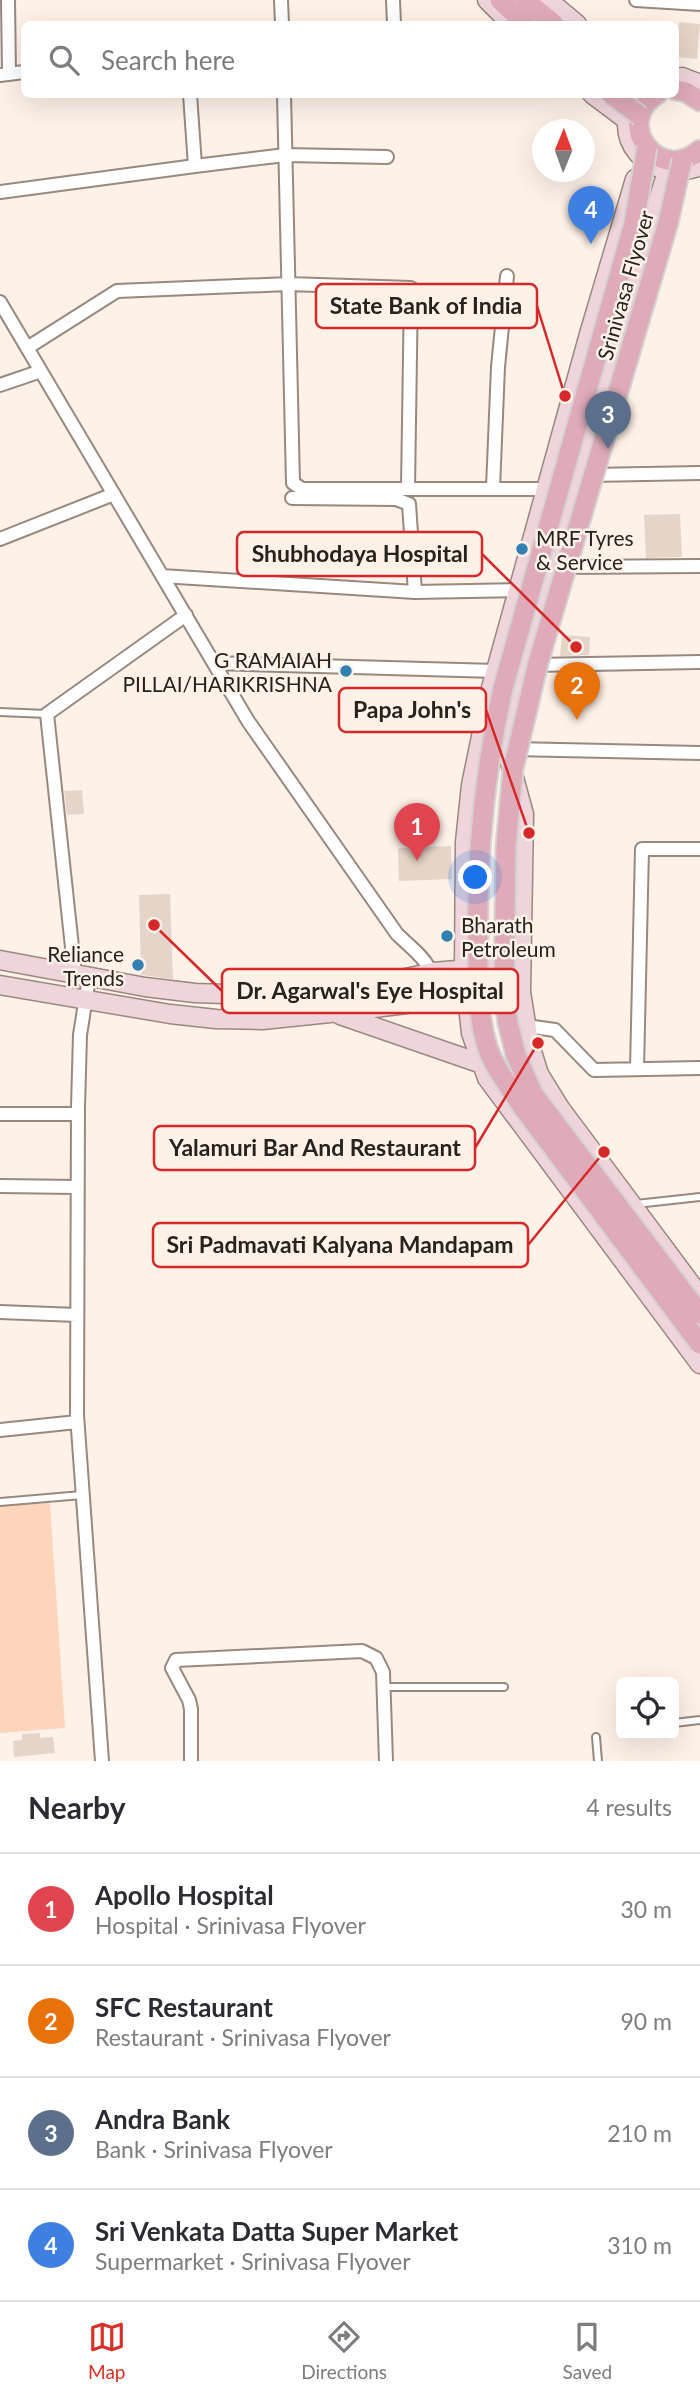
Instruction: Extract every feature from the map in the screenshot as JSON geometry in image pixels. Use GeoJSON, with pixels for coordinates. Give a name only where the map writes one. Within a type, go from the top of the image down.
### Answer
{"type":"FeatureCollection","features":[{"type":"Feature","properties":{"kind":"main road"},"geometry":{"type":"LineString","coordinates":[[500,0],[522,21]]}},
{"type":"Feature","properties":{"kind":"main road"},"geometry":{"type":"LineString","coordinates":[[525,0],[550,21]]}},
{"type":"Feature","properties":{"kind":"main road"},"geometry":{"type":"LineString","coordinates":[[679,91],[700,101]]}},
{"type":"Feature","properties":{"kind":"main road"},"geometry":{"type":"LineString","coordinates":[[615,98],[634,118],[648,98]]}},
{"type":"Feature","properties":{"kind":"main road","name":"Srinivasa Flyover"},"geometry":{"type":"LineString","coordinates":[[634,118],[644,153],[634,223],[503,688],[493,733],[477,891],[478,997],[487,1046],[496,1066],[522,1106],[700,1344]]}},
{"type":"Feature","properties":{"kind":"main road"},"geometry":{"type":"LineString","coordinates":[[644,153],[683,166],[700,150]]}},
{"type":"Feature","properties":{"kind":"main road","name":"Srinivasa Flyover"},"geometry":{"type":"LineString","coordinates":[[683,166],[538,663],[513,769],[506,848],[504,993],[516,1055],[533,1094],[700,1314]]}},
{"type":"Feature","properties":{"kind":"street"},"geometry":{"type":"LineString","coordinates":[[4,74],[8,0]]}},
{"type":"Feature","properties":{"kind":"street"},"geometry":{"type":"LineString","coordinates":[[281,0],[282,21]]}},
{"type":"Feature","properties":{"kind":"street"},"geometry":{"type":"LineString","coordinates":[[393,0],[394,21]]}},
{"type":"Feature","properties":{"kind":"street"},"geometry":{"type":"LineString","coordinates":[[487,0],[509,21]]}},
{"type":"Feature","properties":{"kind":"street"},"geometry":{"type":"LineString","coordinates":[[548,0],[573,21]]}},
{"type":"Feature","properties":{"kind":"street"},"geometry":{"type":"LineString","coordinates":[[636,0],[700,4]]}},
{"type":"Feature","properties":{"kind":"street"},"geometry":{"type":"LineString","coordinates":[[679,78],[700,84]]}},
{"type":"Feature","properties":{"kind":"street"},"geometry":{"type":"LineString","coordinates":[[190,98],[195,166]]}},
{"type":"Feature","properties":{"kind":"street"},"geometry":{"type":"LineString","coordinates":[[284,98],[293,483],[302,489],[546,489]]}},
{"type":"Feature","properties":{"kind":"street"},"geometry":{"type":"LineString","coordinates":[[599,98],[634,118]]}},
{"type":"Feature","properties":{"kind":"street"},"geometry":{"type":"LineString","coordinates":[[644,153],[496,671],[471,785],[466,842],[464,969],[471,1033],[487,1078],[700,1364]]}},
{"type":"Feature","properties":{"kind":"street"},"geometry":{"type":"LineString","coordinates":[[0,192],[285,155],[387,157]]}},
{"type":"Feature","properties":{"kind":"street"},"geometry":{"type":"LineString","coordinates":[[683,166],[643,248],[526,665],[506,748],[524,814],[521,989],[529,1042],[539,1074],[560,1108],[699,1294]]}},
{"type":"Feature","properties":{"kind":"street"},"geometry":{"type":"LineString","coordinates":[[493,488],[498,367],[507,276]]}},
{"type":"Feature","properties":{"kind":"street"},"geometry":{"type":"LineString","coordinates":[[27,348],[117,291],[288,284],[411,288],[408,488]]}},
{"type":"Feature","properties":{"kind":"street"},"geometry":{"type":"LineString","coordinates":[[0,302],[248,721],[397,934],[427,962],[433,972],[436,999]]}},
{"type":"Feature","properties":{"kind":"street"},"geometry":{"type":"LineString","coordinates":[[0,386],[41,371]]}},
{"type":"Feature","properties":{"kind":"street"},"geometry":{"type":"LineString","coordinates":[[579,475],[700,473]]}},
{"type":"Feature","properties":{"kind":"street"},"geometry":{"type":"LineString","coordinates":[[0,539],[114,494]]}},
{"type":"Feature","properties":{"kind":"street"},"geometry":{"type":"LineString","coordinates":[[292,498],[397,499],[409,504],[415,592]]}},
{"type":"Feature","properties":{"kind":"street"},"geometry":{"type":"LineString","coordinates":[[553,568],[700,566]]}},
{"type":"Feature","properties":{"kind":"street"},"geometry":{"type":"LineString","coordinates":[[162,576],[415,592],[518,590]]}},
{"type":"Feature","properties":{"kind":"street"},"geometry":{"type":"LineString","coordinates":[[102,1761],[77,1422],[78,1114],[80,1035],[86,1001],[47,714],[186,615]]}},
{"type":"Feature","properties":{"kind":"street"},"geometry":{"type":"LineString","coordinates":[[526,665],[700,662]]}},
{"type":"Feature","properties":{"kind":"street"},"geometry":{"type":"LineString","coordinates":[[214,663],[496,671]]}},
{"type":"Feature","properties":{"kind":"street"},"geometry":{"type":"LineString","coordinates":[[506,748],[700,753]]}},
{"type":"Feature","properties":{"kind":"street"},"geometry":{"type":"LineString","coordinates":[[637,1069],[642,849],[700,849]]}},
{"type":"Feature","properties":{"kind":"street"},"geometry":{"type":"LineString","coordinates":[[0,960],[195,993],[284,996],[370,986],[433,972],[522,965]]}},
{"type":"Feature","properties":{"kind":"street"},"geometry":{"type":"LineString","coordinates":[[0,985],[86,1001],[216,1019],[261,1020],[521,989]]}},
{"type":"Feature","properties":{"kind":"street"},"geometry":{"type":"LineString","coordinates":[[333,1013],[482,1064]]}},
{"type":"Feature","properties":{"kind":"street"},"geometry":{"type":"LineString","coordinates":[[526,1026],[555,1030],[594,1070],[700,1068]]}},
{"type":"Feature","properties":{"kind":"street"},"geometry":{"type":"LineString","coordinates":[[0,1114],[78,1114]]}},
{"type":"Feature","properties":{"kind":"street"},"geometry":{"type":"LineString","coordinates":[[0,1186],[77,1187]]}},
{"type":"Feature","properties":{"kind":"street"},"geometry":{"type":"LineString","coordinates":[[0,1312],[77,1315]]}},
{"type":"Feature","properties":{"kind":"street"},"geometry":{"type":"LineString","coordinates":[[0,1430],[77,1422]]}},
{"type":"Feature","properties":{"kind":"street"},"geometry":{"type":"LineString","coordinates":[[191,1761],[191,1709],[172,1668],[176,1660],[362,1651],[380,1663],[385,1687],[386,1761]]}},
{"type":"Feature","properties":{"kind":"lane"},"geometry":{"type":"LineString","coordinates":[[0,712],[47,714]]}},
{"type":"Feature","properties":{"kind":"lane"},"geometry":{"type":"LineString","coordinates":[[631,1205],[700,1197]]}},
{"type":"Feature","properties":{"kind":"lane"},"geometry":{"type":"LineString","coordinates":[[0,1502],[82,1495]]}},
{"type":"Feature","properties":{"kind":"lane"},"geometry":{"type":"LineString","coordinates":[[385,1687],[504,1687]]}},
{"type":"Feature","properties":{"kind":"lane"},"geometry":{"type":"LineString","coordinates":[[679,1722],[700,1720]]}},
{"type":"Feature","properties":{"kind":"lane"},"geometry":{"type":"LineString","coordinates":[[596,1737],[598,1761]]}},
{"type":"Feature","properties":{"kind":"shaded area"},"geometry":{"type":"Polygon","coordinates":[[[50,1503],[65,1728],[0,1733],[0,1506],[50,1503]]]}},
{"type":"Feature","properties":{"kind":"building"},"geometry":{"type":"Polygon","coordinates":[[[679,22],[700,24],[697,59],[679,57],[679,22]]]}},
{"type":"Feature","properties":{"kind":"building"},"geometry":{"type":"Polygon","coordinates":[[[680,514],[682,557],[646,558],[644,515],[680,514]]]}},
{"type":"Feature","properties":{"kind":"building"},"geometry":{"type":"Polygon","coordinates":[[[562,635],[590,637],[589,655],[560,656],[562,635]]]}},
{"type":"Feature","properties":{"kind":"building"},"geometry":{"type":"Polygon","coordinates":[[[82,790],[84,814],[67,815],[64,791],[82,790]]]}},
{"type":"Feature","properties":{"kind":"building"},"geometry":{"type":"Polygon","coordinates":[[[451,846],[452,879],[399,881],[398,848],[451,846]]]}},
{"type":"Feature","properties":{"kind":"building"},"geometry":{"type":"Polygon","coordinates":[[[170,894],[173,979],[141,975],[139,895],[170,894]]]}},
{"type":"Feature","properties":{"kind":"building"},"geometry":{"type":"Polygon","coordinates":[[[40,1733],[40,1738],[53,1737],[55,1753],[14,1757],[13,1741],[22,1740],[22,1734],[40,1733]]]}},
{"type":"Feature","properties":{"kind":"place","name":"Sri Venkata Datta Super Market"},"geometry":{"type":"Point","coordinates":[591,244]}},
{"type":"Feature","properties":{"kind":"place","name":"State Bank of India"},"geometry":{"type":"Point","coordinates":[565,396]}},
{"type":"Feature","properties":{"kind":"place","name":"Andra Bank"},"geometry":{"type":"Point","coordinates":[608,449]}},
{"type":"Feature","properties":{"kind":"place","name":"MRF Tyres & Service"},"geometry":{"type":"Point","coordinates":[522,549]}},
{"type":"Feature","properties":{"kind":"place","name":"Shubhodaya Hospital"},"geometry":{"type":"Point","coordinates":[576,647]}},
{"type":"Feature","properties":{"kind":"place","name":"G RAMAIAH PILLAI/HARIKRISHNA"},"geometry":{"type":"Point","coordinates":[346,671]}},
{"type":"Feature","properties":{"kind":"place","name":"SFC Restaurant"},"geometry":{"type":"Point","coordinates":[577,720]}},
{"type":"Feature","properties":{"kind":"place","name":"Papa John's"},"geometry":{"type":"Point","coordinates":[529,833]}},
{"type":"Feature","properties":{"kind":"place","name":"Apollo Hospital"},"geometry":{"type":"Point","coordinates":[417,861]}},
{"type":"Feature","properties":{"kind":"place","name":"Dr. Agarwal's Eye Hospital"},"geometry":{"type":"Point","coordinates":[154,925]}},
{"type":"Feature","properties":{"kind":"place","name":"Bharath Petroleum"},"geometry":{"type":"Point","coordinates":[447,936]}},
{"type":"Feature","properties":{"kind":"place","name":"Reliance Trends"},"geometry":{"type":"Point","coordinates":[138,965]}},
{"type":"Feature","properties":{"kind":"place","name":"Yalamuri Bar And Restaurant"},"geometry":{"type":"Point","coordinates":[538,1043]}},
{"type":"Feature","properties":{"kind":"place","name":"Sri Padmavati Kalyana Mandapam"},"geometry":{"type":"Point","coordinates":[604,1152]}}]}
